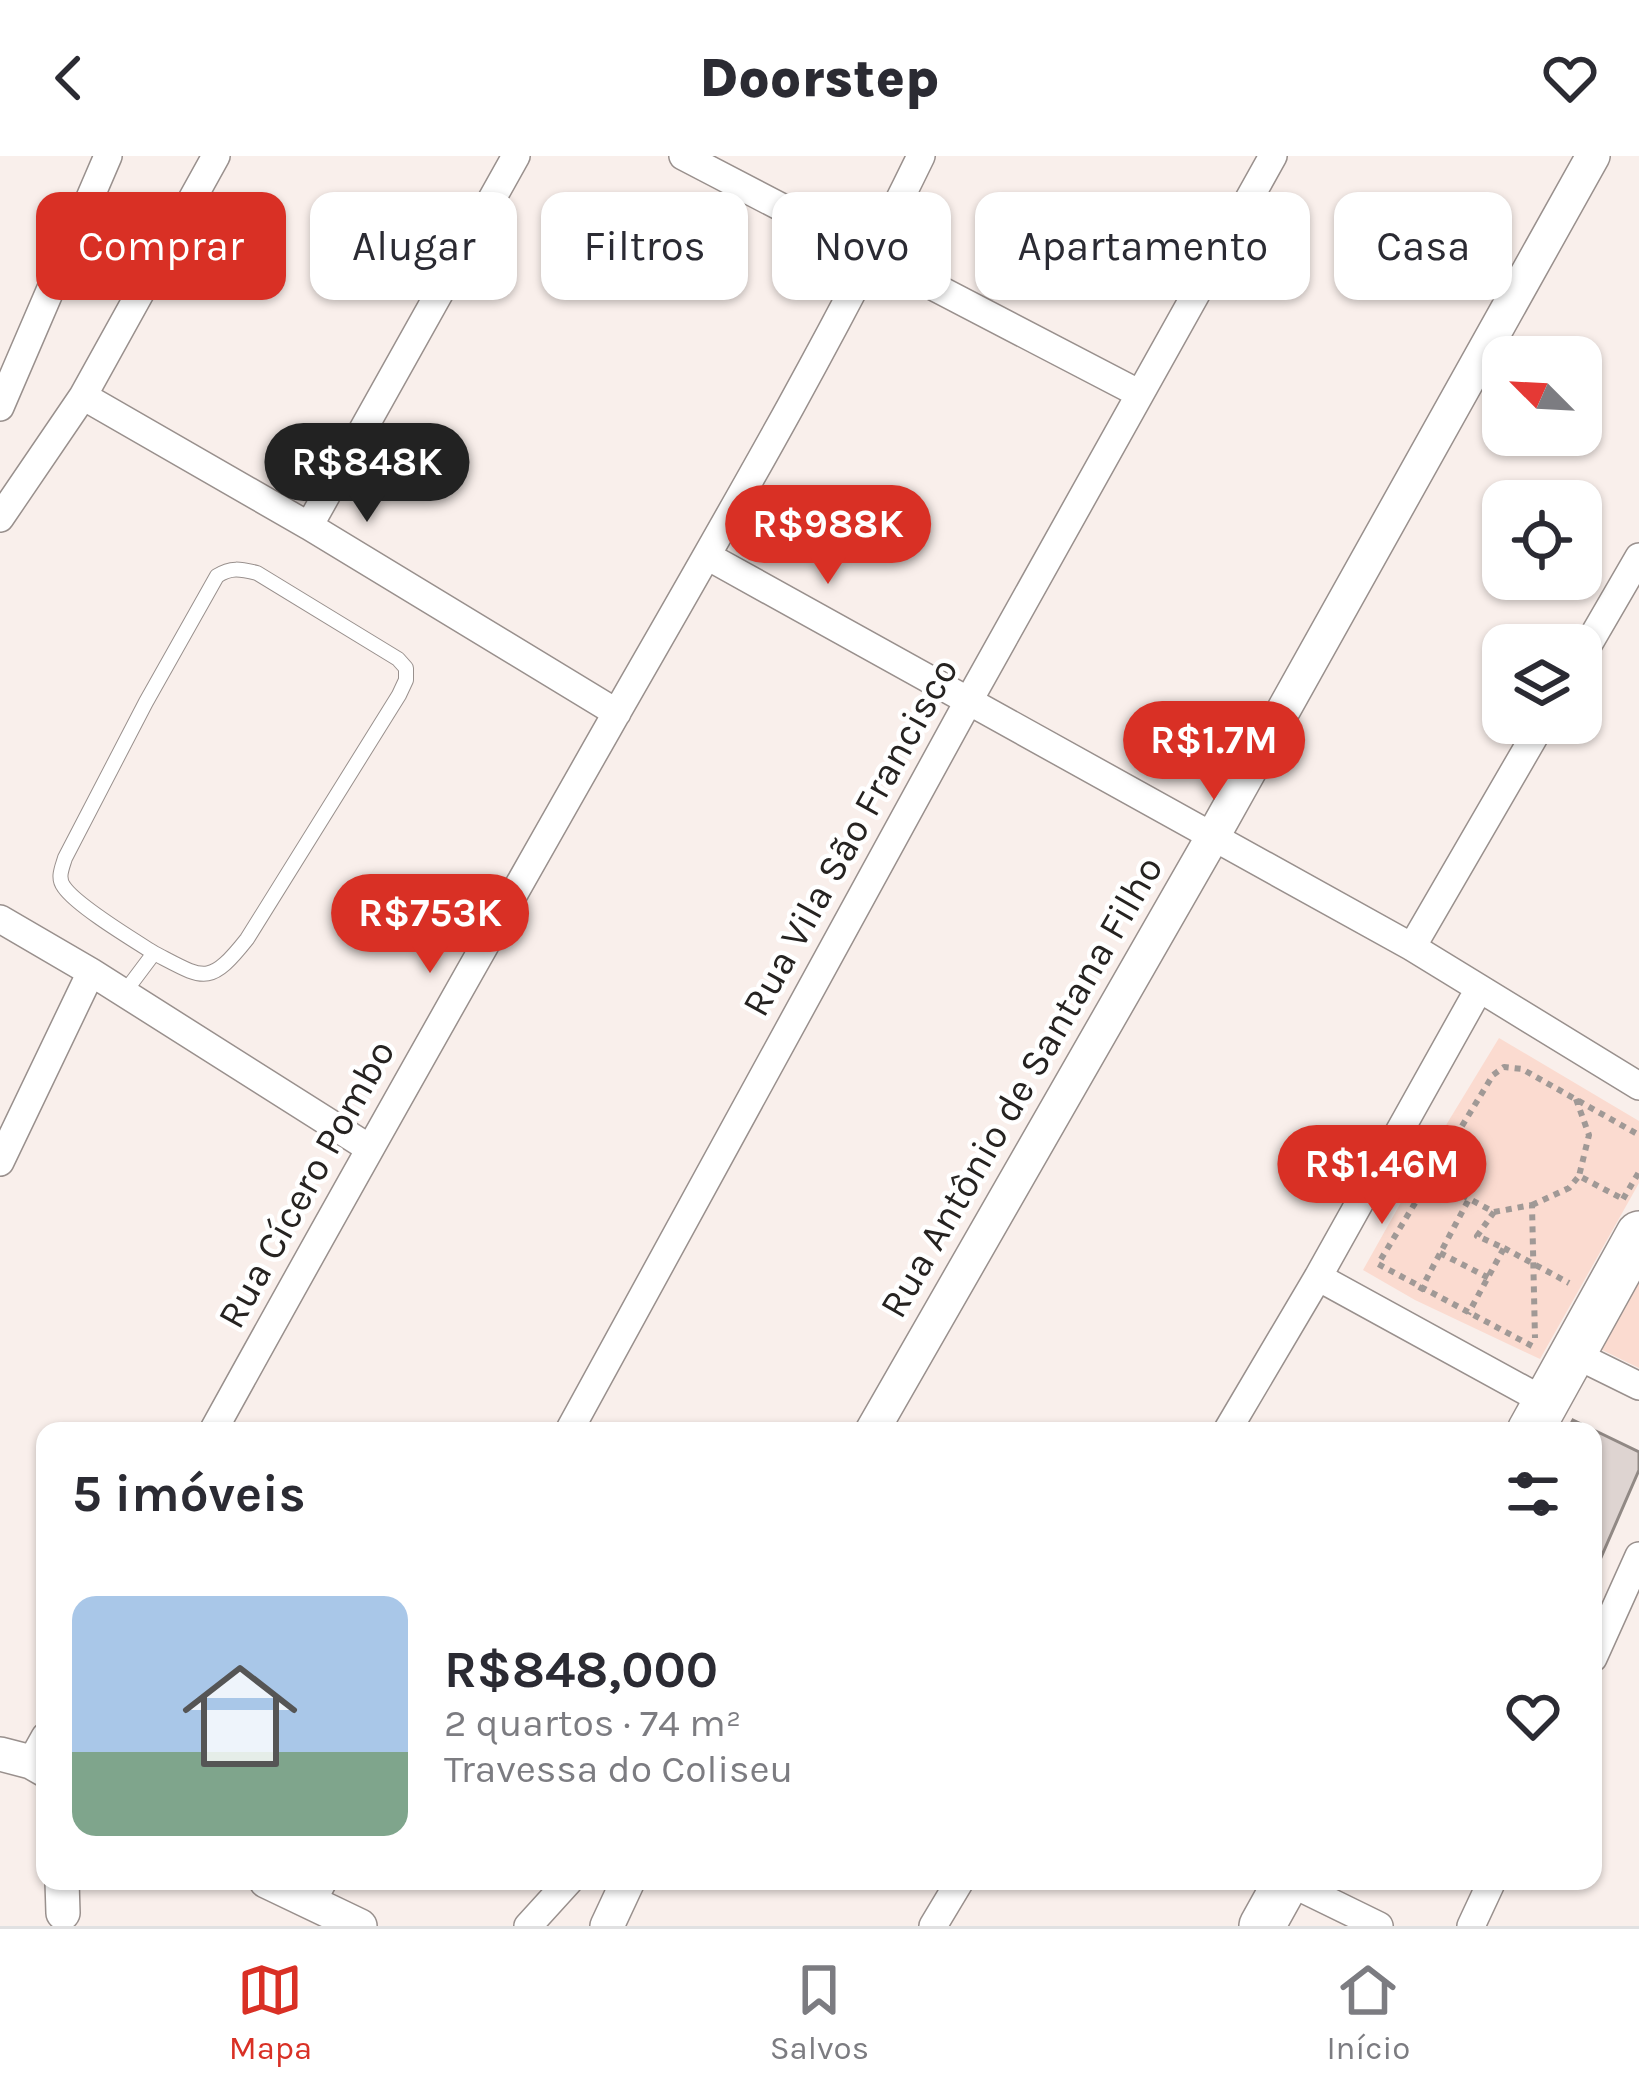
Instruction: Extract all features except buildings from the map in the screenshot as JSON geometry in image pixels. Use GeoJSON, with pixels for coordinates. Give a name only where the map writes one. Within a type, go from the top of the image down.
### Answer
{"type":"FeatureCollection","features":[{"type":"Feature","properties":{"kind":"main road"},"geometry":{"type":"LineString","coordinates":[[1538,1416],[1550,1344],[1639,1234]]}},
{"type":"Feature","properties":{"kind":"main road"},"geometry":{"type":"LineString","coordinates":[[1262,1926],[1282,1890]]}},
{"type":"Feature","properties":{"kind":"street"},"geometry":{"type":"LineString","coordinates":[[0,407],[108,156]]}},
{"type":"Feature","properties":{"kind":"street"},"geometry":{"type":"LineString","coordinates":[[0,518],[83,396],[216,156]]}},
{"type":"Feature","properties":{"kind":"street"},"geometry":{"type":"LineString","coordinates":[[309,526],[516,156]]}},
{"type":"Feature","properties":{"kind":"street"},"geometry":{"type":"LineString","coordinates":[[683,156],[772,202]]}},
{"type":"Feature","properties":{"kind":"street","name":"Rua Cícero Pombo"},"geometry":{"type":"LineString","coordinates":[[904,192],[921,156]]}},
{"type":"Feature","properties":{"kind":"street","name":"Rua Vila São Francisco"},"geometry":{"type":"LineString","coordinates":[[574,1422],[1274,156]]}},
{"type":"Feature","properties":{"kind":"street","name":"Rua Antônio de Santana Filho"},"geometry":{"type":"LineString","coordinates":[[877,1422],[1212,838],[1593,156]]}},
{"type":"Feature","properties":{"kind":"street"},"geometry":{"type":"LineString","coordinates":[[951,295],[1140,394]]}},
{"type":"Feature","properties":{"kind":"street","name":"Rua Cícero Pombo"},"geometry":{"type":"LineString","coordinates":[[218,1422],[849,300]]}},
{"type":"Feature","properties":{"kind":"street"},"geometry":{"type":"LineString","coordinates":[[83,396],[617,713]]}},
{"type":"Feature","properties":{"kind":"street"},"geometry":{"type":"LineString","coordinates":[[709,556],[1412,946],[1639,1086]]}},
{"type":"Feature","properties":{"kind":"street"},"geometry":{"type":"LineString","coordinates":[[1600,624],[1639,557]]}},
{"type":"Feature","properties":{"kind":"street"},"geometry":{"type":"LineString","coordinates":[[1412,946],[1530,744]]}},
{"type":"Feature","properties":{"kind":"street"},"geometry":{"type":"LineString","coordinates":[[0,919],[369,1148]]}},
{"type":"Feature","properties":{"kind":"street"},"geometry":{"type":"LineString","coordinates":[[0,1162],[91,972]]}},
{"type":"Feature","properties":{"kind":"street"},"geometry":{"type":"LineString","coordinates":[[1232,1422],[1479,989]]}},
{"type":"Feature","properties":{"kind":"street"},"geometry":{"type":"LineString","coordinates":[[1318,1277],[1538,1416]]}},
{"type":"Feature","properties":{"kind":"street"},"geometry":{"type":"LineString","coordinates":[[1550,1344],[1639,1386]]}},
{"type":"Feature","properties":{"kind":"street"},"geometry":{"type":"LineString","coordinates":[[1602,1638],[1639,1556]]}},
{"type":"Feature","properties":{"kind":"street"},"geometry":{"type":"LineString","coordinates":[[528,1926],[561,1890]]}},
{"type":"Feature","properties":{"kind":"street"},"geometry":{"type":"LineString","coordinates":[[607,1926],[624,1890]]}},
{"type":"Feature","properties":{"kind":"street"},"geometry":{"type":"LineString","coordinates":[[933,1926],[955,1890]]}},
{"type":"Feature","properties":{"kind":"street"},"geometry":{"type":"LineString","coordinates":[[1305,1890],[1378,1926]]}},
{"type":"Feature","properties":{"kind":"street"},"geometry":{"type":"LineString","coordinates":[[1471,1926],[1488,1890]]}},
{"type":"Feature","properties":{"kind":"street"},"geometry":{"type":"LineString","coordinates":[[316,1892],[360,1926]]}},
{"type":"Feature","properties":{"kind":"lane"},"geometry":{"type":"LineString","coordinates":[[227,570],[256,573],[398,659],[406,668],[406,680],[247,939],[225,967],[213,974],[194,974],[154,953],[92,911],[64,887],[60,876],[136,721],[217,577],[227,570]]}},
{"type":"Feature","properties":{"kind":"lane"},"geometry":{"type":"LineString","coordinates":[[124,993],[154,953]]}},
{"type":"Feature","properties":{"kind":"path"},"geometry":{"type":"LineString","coordinates":[[1550,1344],[1468,1314],[1378,1264],[1493,1075],[1504,1067],[1522,1069],[1639,1135]]}},
{"type":"Feature","properties":{"kind":"path"},"geometry":{"type":"LineString","coordinates":[[1430,1178],[1495,1212],[1532,1205],[1569,1187],[1579,1176],[1589,1136],[1576,1098]]}},
{"type":"Feature","properties":{"kind":"path"},"geometry":{"type":"LineString","coordinates":[[1579,1176],[1623,1199],[1639,1172]]}},
{"type":"Feature","properties":{"kind":"path"},"geometry":{"type":"LineString","coordinates":[[1422,1288],[1469,1199]]}},
{"type":"Feature","properties":{"kind":"path"},"geometry":{"type":"LineString","coordinates":[[1532,1205],[1531,1262],[1550,1344]]}},
{"type":"Feature","properties":{"kind":"path"},"geometry":{"type":"LineString","coordinates":[[1495,1212],[1477,1236],[1573,1285],[1563,1300]]}},
{"type":"Feature","properties":{"kind":"path"},"geometry":{"type":"LineString","coordinates":[[1468,1314],[1504,1248]]}},
{"type":"Feature","properties":{"kind":"path"},"geometry":{"type":"LineString","coordinates":[[1440,1253],[1489,1278]]}},
{"type":"Feature","properties":{"kind":"shaded area"},"geometry":{"type":"Polygon","coordinates":[[[1499,1038],[1639,1121],[1639,1183],[1540,1359],[1363,1270],[1499,1038]]]}},
{"type":"Feature","properties":{"kind":"shaded area"},"geometry":{"type":"Polygon","coordinates":[[[1639,1265],[1639,1368],[1594,1346],[1639,1265]]]}}]}
